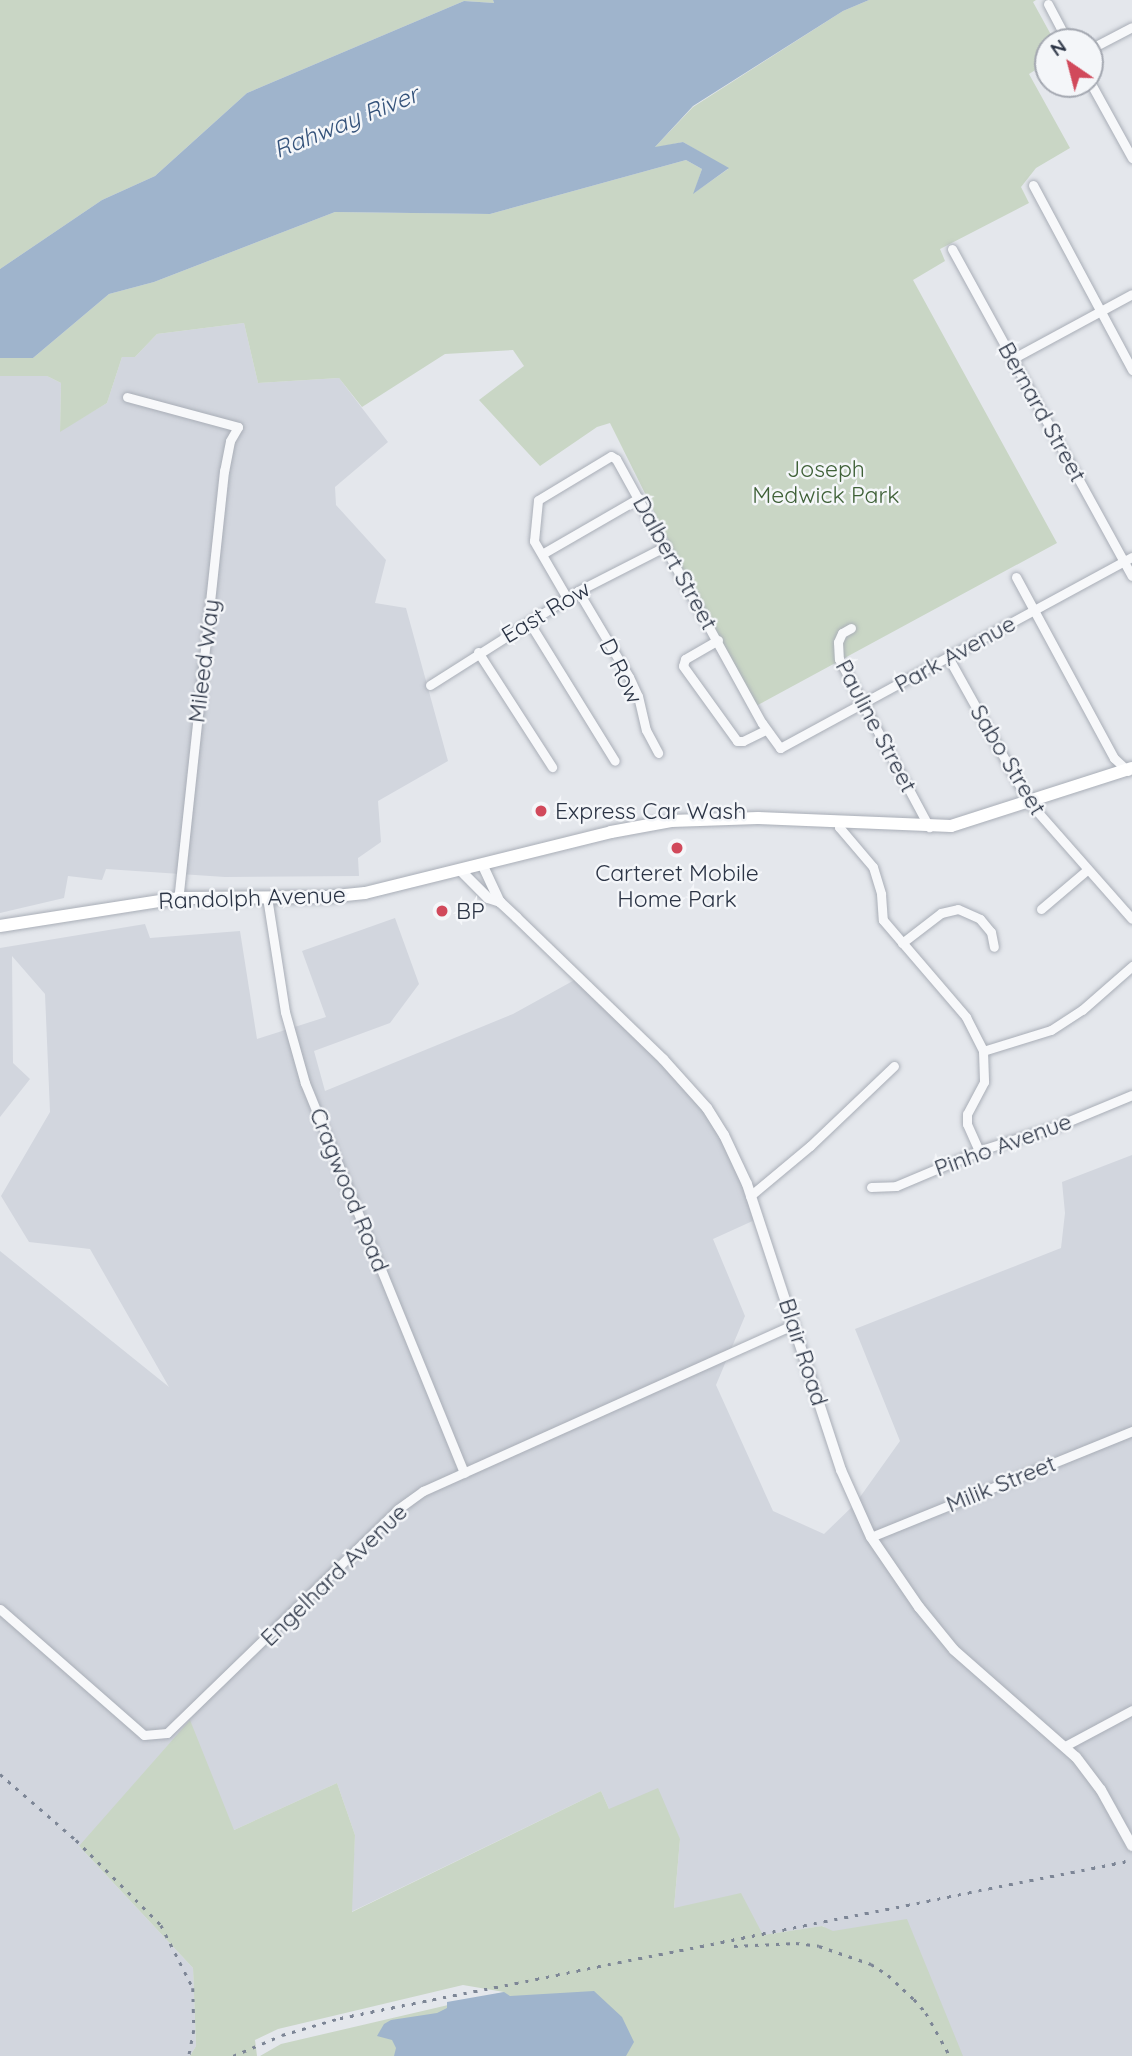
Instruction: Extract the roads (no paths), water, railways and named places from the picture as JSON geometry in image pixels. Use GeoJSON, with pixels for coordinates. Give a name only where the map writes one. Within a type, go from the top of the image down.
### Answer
{"type":"FeatureCollection","features":[{"type":"Feature","properties":{"kind":"main road","name":"Randolph Avenue"},"geometry":{"type":"LineString","coordinates":[[0,926],[178,898],[365,893],[483,866],[611,832],[671,821],[724,817],[929,827],[958,825],[1130,771]]}},
{"type":"Feature","properties":{"kind":"street"},"geometry":{"type":"LineString","coordinates":[[1048,4],[1061,28]]}},
{"type":"Feature","properties":{"kind":"street"},"geometry":{"type":"LineString","coordinates":[[1104,42],[1132,27]]}},
{"type":"Feature","properties":{"kind":"street"},"geometry":{"type":"LineString","coordinates":[[1099,98],[1132,158]]}},
{"type":"Feature","properties":{"kind":"street"},"geometry":{"type":"LineString","coordinates":[[1033,185],[1132,370]]}},
{"type":"Feature","properties":{"kind":"street","name":"Bernard Street"},"geometry":{"type":"LineString","coordinates":[[952,248],[1012,359],[1128,559],[1132,576]]}},
{"type":"Feature","properties":{"kind":"street"},"geometry":{"type":"LineString","coordinates":[[1012,359],[1132,294]]}},
{"type":"Feature","properties":{"kind":"street","name":"Mileed Way"},"geometry":{"type":"LineString","coordinates":[[127,397],[238,426],[230,441],[224,471],[178,898]]}},
{"type":"Feature","properties":{"kind":"street","name":"Dalbert Street"},"geometry":{"type":"LineString","coordinates":[[542,554],[534,541],[538,500],[611,456],[616,459],[777,747]]}},
{"type":"Feature","properties":{"kind":"street"},"geometry":{"type":"LineString","coordinates":[[567,598],[542,554],[639,498]]}},
{"type":"Feature","properties":{"kind":"street","name":"East Row"},"geometry":{"type":"LineString","coordinates":[[430,685],[478,652],[578,591],[666,546]]}},
{"type":"Feature","properties":{"kind":"street","name":"Park Avenue"},"geometry":{"type":"LineString","coordinates":[[777,747],[785,747],[1128,559]]}},
{"type":"Feature","properties":{"kind":"street"},"geometry":{"type":"LineString","coordinates":[[1016,577],[1114,758],[1130,771]]}},
{"type":"Feature","properties":{"kind":"street","name":"D Row"},"geometry":{"type":"LineString","coordinates":[[578,591],[629,677],[638,696],[646,730],[659,753]]}},
{"type":"Feature","properties":{"kind":"street"},"geometry":{"type":"LineString","coordinates":[[529,622],[615,761]]}},
{"type":"Feature","properties":{"kind":"street","name":"Pauline Street"},"geometry":{"type":"LineString","coordinates":[[851,628],[842,633],[837,649],[863,705],[929,827]]}},
{"type":"Feature","properties":{"kind":"street"},"geometry":{"type":"LineString","coordinates":[[718,640],[685,659],[683,666],[737,741],[743,741],[766,730]]}},
{"type":"Feature","properties":{"kind":"street"},"geometry":{"type":"LineString","coordinates":[[478,652],[552,767]]}},
{"type":"Feature","properties":{"kind":"street","name":"Sabo Street"},"geometry":{"type":"LineString","coordinates":[[948,657],[1028,801],[1132,919]]}},
{"type":"Feature","properties":{"kind":"street"},"geometry":{"type":"LineString","coordinates":[[839,821],[839,827],[873,867],[881,894],[883,920],[965,1017],[983,1051],[984,1082],[967,1114],[967,1124],[979,1151]]}},
{"type":"Feature","properties":{"kind":"street"},"geometry":{"type":"LineString","coordinates":[[483,866],[500,902]]}},
{"type":"Feature","properties":{"kind":"street"},"geometry":{"type":"LineString","coordinates":[[1041,909],[1087,870]]}},
{"type":"Feature","properties":{"kind":"street","name":"Blair Road"},"geometry":{"type":"LineString","coordinates":[[461,871],[488,898],[500,902],[686,1082],[724,1135],[750,1196],[841,1470],[871,1537],[919,1607],[954,1650],[1065,1746],[1101,1790],[1131,1841]]}},
{"type":"Feature","properties":{"kind":"street","name":"Cragwood Road"},"geometry":{"type":"LineString","coordinates":[[267,897],[285,1012],[302,1076],[464,1473]]}},
{"type":"Feature","properties":{"kind":"street"},"geometry":{"type":"LineString","coordinates":[[902,943],[941,913],[958,909],[980,919],[991,932],[994,947]]}},
{"type":"Feature","properties":{"kind":"street"},"geometry":{"type":"LineString","coordinates":[[983,1051],[1051,1030],[1083,1010],[1132,966]]}},
{"type":"Feature","properties":{"kind":"street"},"geometry":{"type":"LineString","coordinates":[[750,1196],[810,1146],[894,1066]]}},
{"type":"Feature","properties":{"kind":"street","name":"Pinho Avenue"},"geometry":{"type":"LineString","coordinates":[[872,1187],[896,1186],[979,1151],[1057,1126],[1132,1095]]}},
{"type":"Feature","properties":{"kind":"street","name":"Engelhard Avenue"},"geometry":{"type":"LineString","coordinates":[[0,1609],[144,1735],[159,1736],[179,1725],[398,1510],[423,1491],[794,1324]]}},
{"type":"Feature","properties":{"kind":"street","name":"Milik Street"},"geometry":{"type":"LineString","coordinates":[[871,1537],[1132,1431]]}},
{"type":"Feature","properties":{"kind":"street"},"geometry":{"type":"LineString","coordinates":[[1065,1746],[1132,1710]]}},
{"type":"Feature","properties":{"kind":"water","name":"Rahway River"},"geometry":{"type":"Polygon","coordinates":[[[493,0],[869,0],[843,11],[693,106],[655,147],[683,142],[729,168],[693,194],[702,169],[686,160],[490,214],[335,212],[154,282],[109,294],[33,358],[0,358],[0,269],[102,200],[155,176],[247,93],[464,1],[494,3],[493,0]]]}},
{"type":"Feature","properties":{"kind":"water"},"geometry":{"type":"Polygon","coordinates":[[[594,1991],[622,2017],[634,2042],[626,2056],[394,2056],[396,2048],[392,2040],[377,2036],[384,2024],[391,2020],[437,2013],[447,2008],[447,2002],[504,1992],[510,1996],[594,1991]]]}},
{"type":"Feature","properties":{"kind":"railway"},"geometry":{"type":"LineString","coordinates":[[0,1774],[76,1840],[161,1925],[193,1988],[194,2030],[189,2056]]}},
{"type":"Feature","properties":{"kind":"railway"},"geometry":{"type":"LineString","coordinates":[[233,2056],[282,2035],[340,2018],[1132,1860]]}},
{"type":"Feature","properties":{"kind":"railway"},"geometry":{"type":"LineString","coordinates":[[734,1946],[796,1943],[819,1946],[871,1964],[888,1975],[914,1999],[926,2013],[950,2056]]}},
{"type":"Feature","properties":{"kind":"place","name":"Express Car Wash"},"geometry":{"type":"Point","coordinates":[541,811]}},
{"type":"Feature","properties":{"kind":"place","name":"Carteret Mobile Home Park"},"geometry":{"type":"Point","coordinates":[677,848]}},
{"type":"Feature","properties":{"kind":"place","name":"BP"},"geometry":{"type":"Point","coordinates":[442,911]}},
{"type":"Feature","properties":{"kind":"park label","name":"Joseph Medwick Park"},"geometry":{"type":"Point","coordinates":[826,482]}}]}
